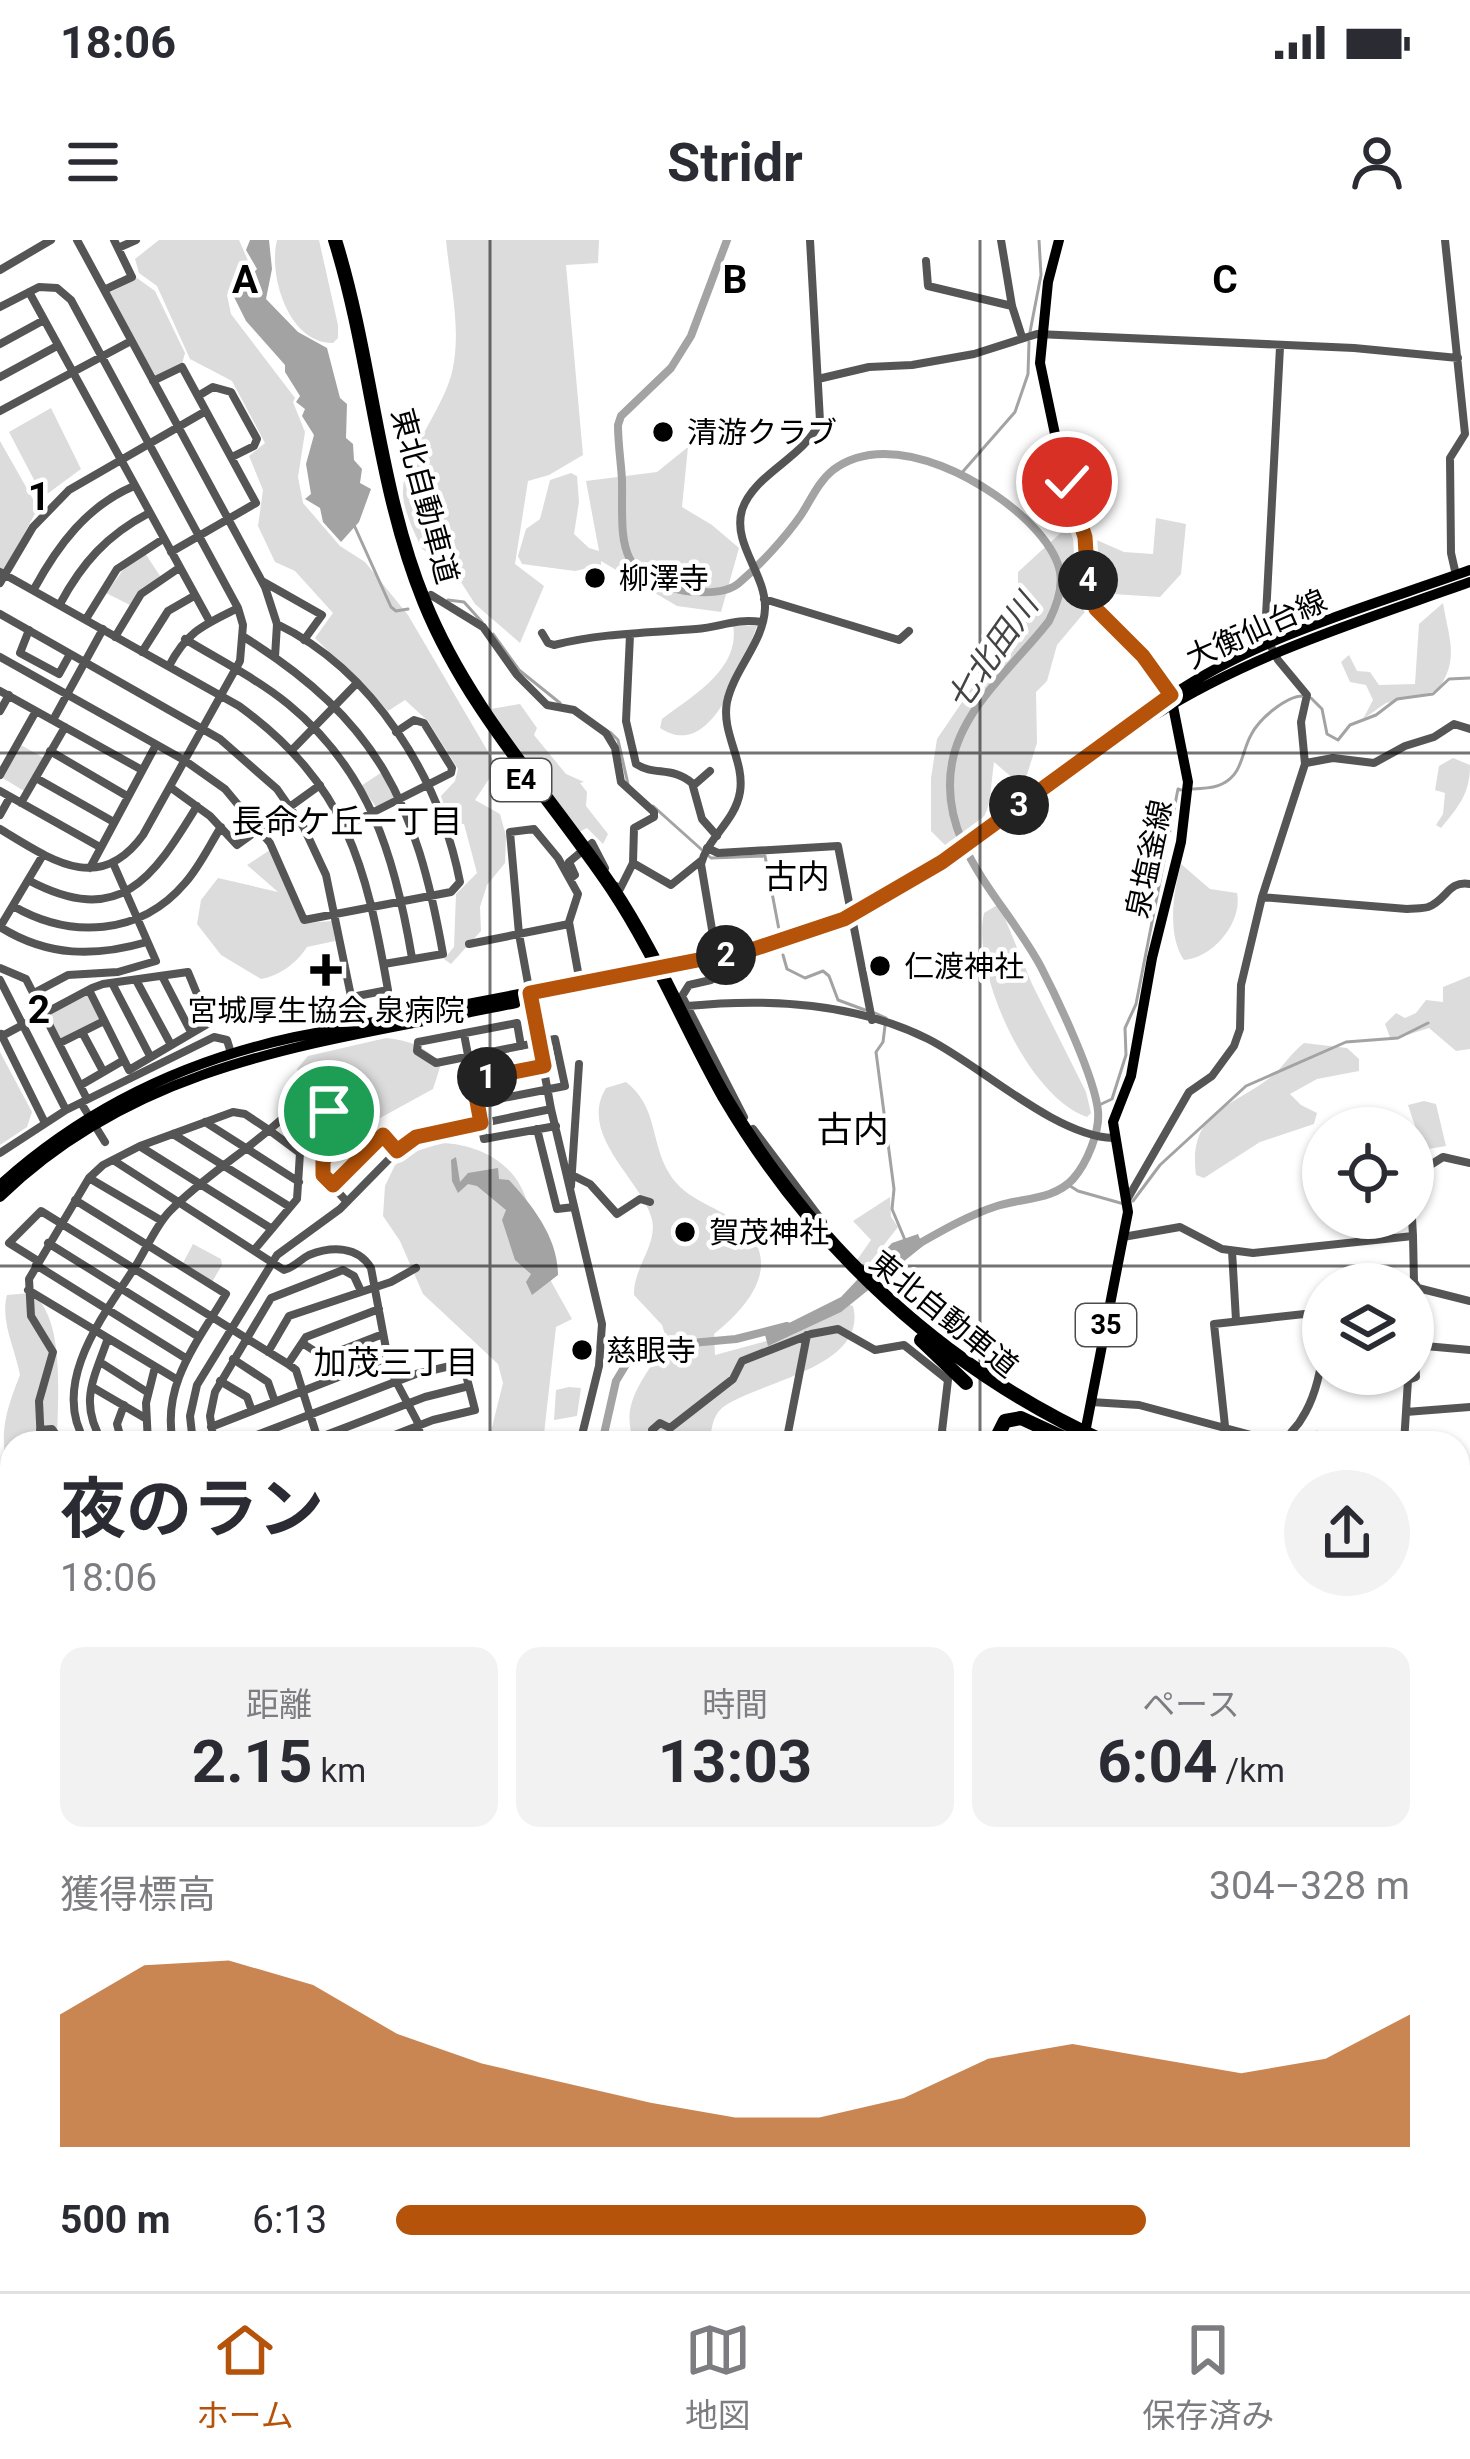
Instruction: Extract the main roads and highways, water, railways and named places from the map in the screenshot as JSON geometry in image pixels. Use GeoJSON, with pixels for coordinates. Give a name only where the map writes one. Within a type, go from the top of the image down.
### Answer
{"type":"FeatureCollection","features":[{"type":"Feature","properties":{"kind":"highway","name":"東北自動車道"},"geometry":{"type":"LineString","coordinates":[[326,240],[387,513],[406,574],[449,669],[493,742],[610,900],[739,1136],[782,1198],[909,1328],[988,1388],[1070,1431]]}},
{"type":"Feature","properties":{"kind":"highway","name":"東北自動車道"},"geometry":{"type":"LineString","coordinates":[[335,240],[353,304],[387,482],[406,549],[439,633],[494,730],[624,907],[742,1124],[842,1261]]}},
{"type":"Feature","properties":{"kind":"highway","name":"東北自動車道"},"geometry":{"type":"LineString","coordinates":[[893,1310],[969,1367],[1072,1431]]}},
{"type":"Feature","properties":{"kind":"highway"},"geometry":{"type":"LineString","coordinates":[[909,1328],[966,1383]]}},
{"type":"Feature","properties":{"kind":"highway"},"geometry":{"type":"LineString","coordinates":[[999,1431],[1005,1420],[1021,1418],[1061,1431]]}},
{"type":"Feature","properties":{"kind":"main road","name":"泉塩釜線"},"geometry":{"type":"LineString","coordinates":[[1059,240],[1039,334],[1040,363],[1056,441],[1083,529],[1088,584],[1096,609],[1143,656],[1172,699],[1188,767],[1184,828],[1151,958],[1131,1076],[1109,1138],[1128,1202],[1086,1431]]}},
{"type":"Feature","properties":{"kind":"main road","name":"大衡仙台線"},"geometry":{"type":"LineString","coordinates":[[640,975],[788,940],[898,898],[1172,699],[1272,650],[1462,581],[1470,570]]}},
{"type":"Feature","properties":{"kind":"main road"},"geometry":{"type":"LineString","coordinates":[[531,996],[640,975]]}},
{"type":"Feature","properties":{"kind":"main road"},"geometry":{"type":"LineString","coordinates":[[0,1185],[64,1134],[185,1068],[231,1053],[640,975]]}},
{"type":"Feature","properties":{"kind":"main road"},"geometry":{"type":"LineString","coordinates":[[0,1197],[69,1141],[164,1088],[269,1052],[358,1029]]}},
{"type":"Feature","properties":{"kind":"waterway","name":"七北田川"},"geometry":{"type":"LineString","coordinates":[[727,240],[691,336],[671,368],[621,416],[618,425],[623,537],[634,565],[662,585],[686,591],[734,587],[780,542],[833,470],[857,458],[884,454],[941,466],[996,495],[1037,531],[1060,573],[1059,595],[1049,621],[967,723],[952,763],[950,793],[964,846],[1041,967],[1074,1038],[1095,1097],[1097,1128],[1083,1165],[1065,1186],[987,1210],[915,1246]]}},
{"type":"Feature","properties":{"kind":"waterway"},"geometry":{"type":"LineString","coordinates":[[1030,332],[1041,275],[1039,240]]}},
{"type":"Feature","properties":{"kind":"waterway"},"geometry":{"type":"LineString","coordinates":[[959,476],[1015,412],[1028,374],[1029,342]]}},
{"type":"Feature","properties":{"kind":"waterway"},"geometry":{"type":"LineString","coordinates":[[354,525],[391,607],[408,609]]}},
{"type":"Feature","properties":{"kind":"waterway"},"geometry":{"type":"LineString","coordinates":[[448,600],[464,602],[482,622]]}},
{"type":"Feature","properties":{"kind":"waterway"},"geometry":{"type":"LineString","coordinates":[[493,634],[519,670],[560,703]]}},
{"type":"Feature","properties":{"kind":"waterway"},"geometry":{"type":"LineString","coordinates":[[1311,698],[1322,709],[1327,734],[1338,740],[1350,725],[1376,715],[1397,699],[1433,694],[1449,679],[1470,678]]}},
{"type":"Feature","properties":{"kind":"waterway"},"geometry":{"type":"LineString","coordinates":[[1193,789],[1229,780],[1260,722],[1281,704],[1303,696]]}},
{"type":"Feature","properties":{"kind":"waterway"},"geometry":{"type":"LineString","coordinates":[[610,732],[618,740],[628,784]]}},
{"type":"Feature","properties":{"kind":"waterway"},"geometry":{"type":"LineString","coordinates":[[1097,1106],[1112,1099],[1126,1055],[1125,1028],[1136,1004],[1181,790]]}},
{"type":"Feature","properties":{"kind":"waterway"},"geometry":{"type":"LineString","coordinates":[[653,806],[711,858],[765,856],[780,935]]}},
{"type":"Feature","properties":{"kind":"waterway"},"geometry":{"type":"LineString","coordinates":[[783,955],[787,969],[805,978],[823,971],[838,1000],[865,1010]]}},
{"type":"Feature","properties":{"kind":"waterway"},"geometry":{"type":"LineString","coordinates":[[875,1013],[886,1018],[883,1042],[876,1052],[894,1189],[892,1209],[905,1240]]}},
{"type":"Feature","properties":{"kind":"waterway"},"geometry":{"type":"LineString","coordinates":[[1133,1201],[1160,1165],[1246,1086],[1346,1042],[1398,1038],[1428,1023]]}},
{"type":"Feature","properties":{"kind":"waterway"},"geometry":{"type":"LineString","coordinates":[[1067,1184],[1124,1204]]}},
{"type":"Feature","properties":{"kind":"waterway","name":"七北田川"},"geometry":{"type":"LineString","coordinates":[[605,1431],[616,1381],[636,1348],[736,1339],[787,1326]]}},
{"type":"Feature","properties":{"kind":"place","name":"清游クラブ"},"geometry":{"type":"Point","coordinates":[663,432]}},
{"type":"Feature","properties":{"kind":"place","name":"柳澤寺"},"geometry":{"type":"Point","coordinates":[595,578]}},
{"type":"Feature","properties":{"kind":"place","name":"仁渡神社"},"geometry":{"type":"Point","coordinates":[880,966]}},
{"type":"Feature","properties":{"kind":"place","name":"宮城厚生協会 泉病院"},"geometry":{"type":"Point","coordinates":[326,970]}},
{"type":"Feature","properties":{"kind":"place","name":"賀茂神社"},"geometry":{"type":"Point","coordinates":[685,1232]}},
{"type":"Feature","properties":{"kind":"place","name":"慈眼寺"},"geometry":{"type":"Point","coordinates":[582,1350]}},
{"type":"Feature","properties":{"kind":"district","name":"長命ケ丘一丁目"},"geometry":{"type":"Point","coordinates":[347,821]}},
{"type":"Feature","properties":{"kind":"district","name":"古内"},"geometry":{"type":"Point","coordinates":[797,876]}},
{"type":"Feature","properties":{"kind":"district","name":"古内"},"geometry":{"type":"Point","coordinates":[853,1130]}},
{"type":"Feature","properties":{"kind":"district","name":"加茂三丁目"},"geometry":{"type":"Point","coordinates":[396,1362]}}]}
